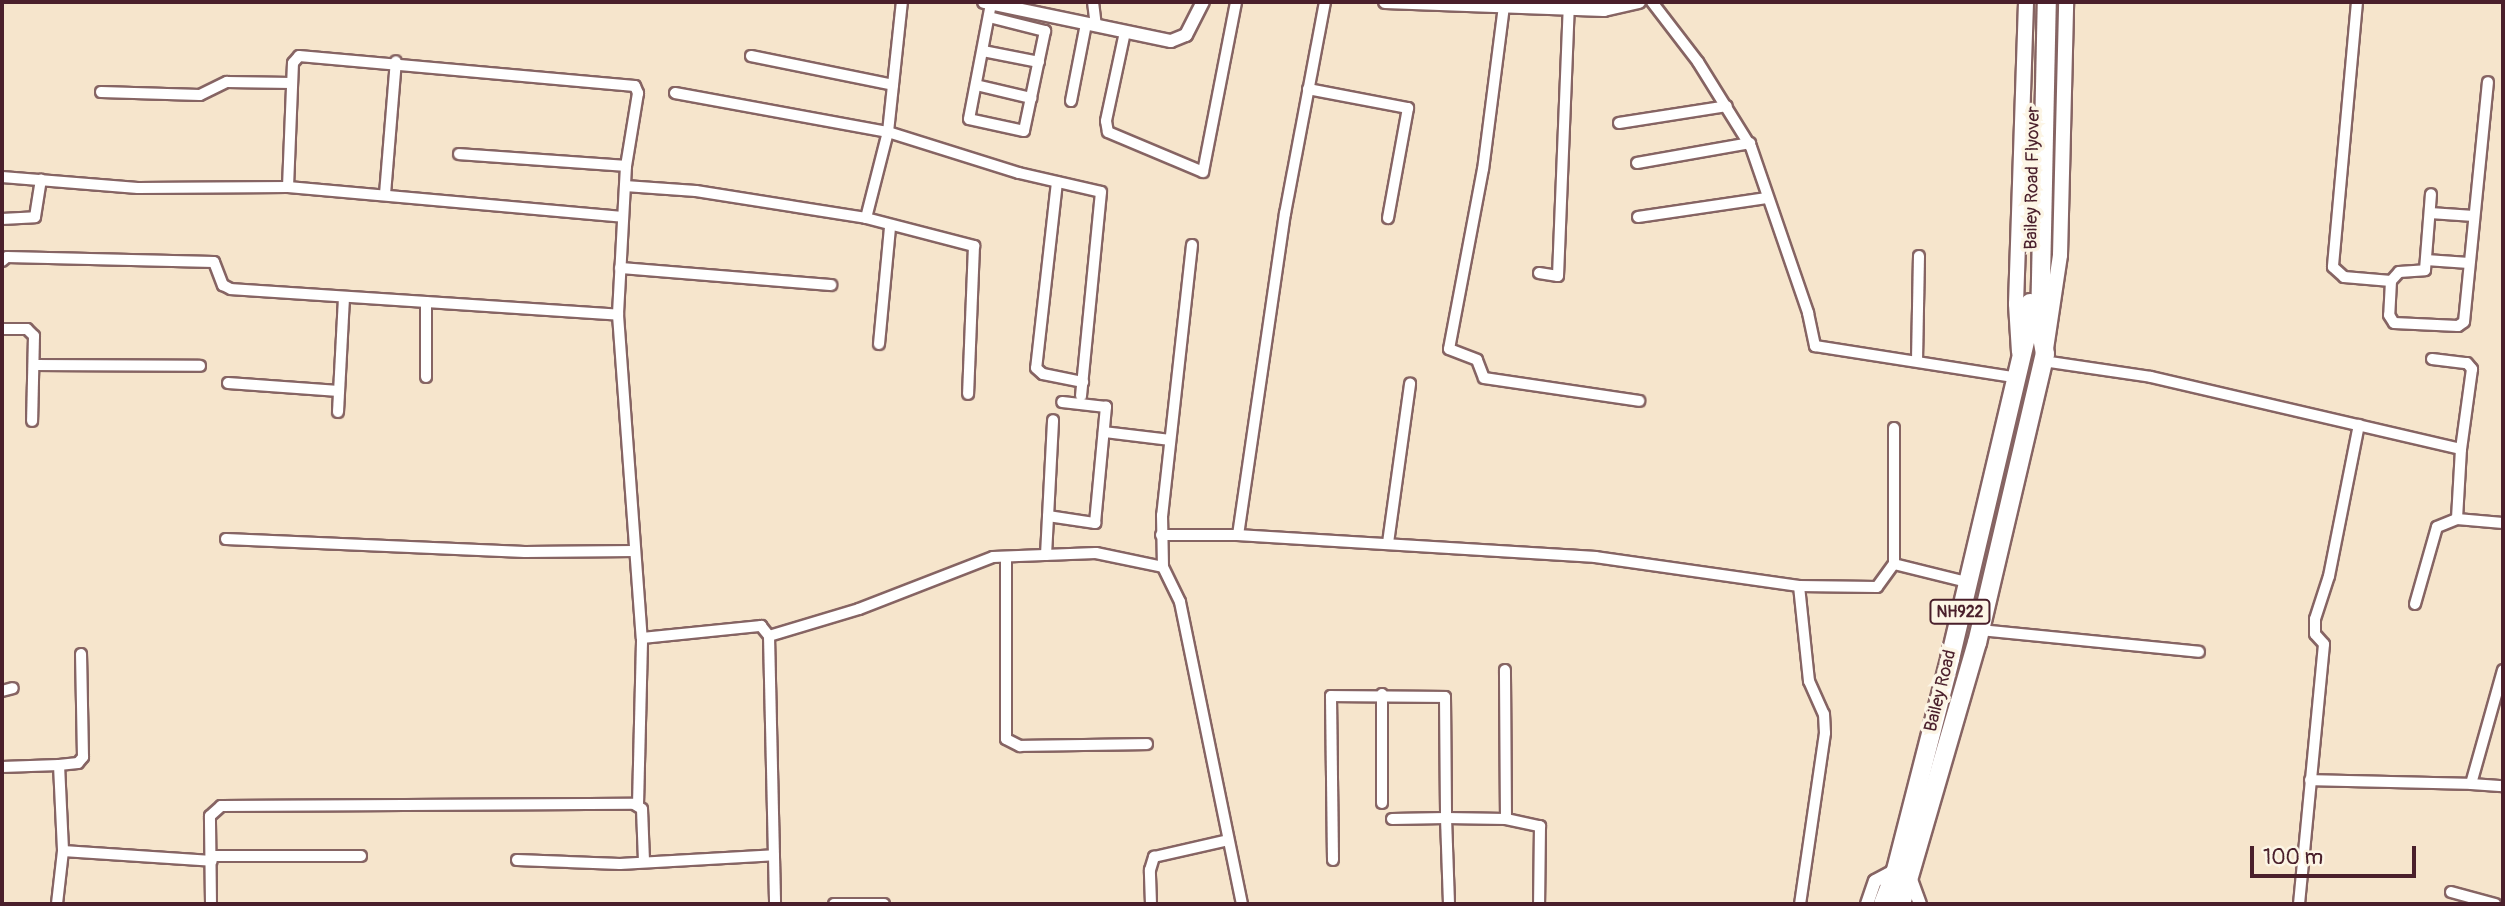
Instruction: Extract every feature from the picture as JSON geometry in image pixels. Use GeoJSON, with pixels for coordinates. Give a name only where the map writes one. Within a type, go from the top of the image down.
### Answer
{"type":"FeatureCollection","features":[{"type":"Feature","properties":{"kind":"highway","name":"Bailey Road Flyover"},"geometry":{"type":"LineString","coordinates":[[2035,2],[2040,55],[2040,326],[2044,357]]}},
{"type":"Feature","properties":{"kind":"highway","name":"Bailey Road Flyover"},"geometry":{"type":"LineString","coordinates":[[2020,353],[2029,325],[2040,55],[2047,2]]}},
{"type":"Feature","properties":{"kind":"highway","name":"Bailey Road"},"geometry":{"type":"LineString","coordinates":[[1883,904],[1903,872],[2020,353]]}},
{"type":"Feature","properties":{"kind":"highway","name":"NH922"},"geometry":{"type":"LineString","coordinates":[[1901,904],[1903,872],[1980,630],[2044,357]]}},
{"type":"Feature","properties":{"kind":"main road"},"geometry":{"type":"LineString","coordinates":[[2020,353],[2016,304],[2026,2]]}},
{"type":"Feature","properties":{"kind":"main road"},"geometry":{"type":"LineString","coordinates":[[2044,357],[2060,255],[2066,2]]}},
{"type":"Feature","properties":{"kind":"street"},"geometry":{"type":"LineString","coordinates":[[866,218],[888,132],[902,2]]}},
{"type":"Feature","properties":{"kind":"street"},"geometry":{"type":"LineString","coordinates":[[1071,101],[1091,25],[1093,2]]}},
{"type":"Feature","properties":{"kind":"street"},"geometry":{"type":"LineString","coordinates":[[989,18],[1045,31],[1024,131],[968,119],[989,18],[987,3],[1177,41],[1186,35],[1203,2]]}},
{"type":"Feature","properties":{"kind":"street"},"geometry":{"type":"LineString","coordinates":[[1125,32],[1106,121],[1108,132],[1203,172],[1236,2]]}},
{"type":"Feature","properties":{"kind":"street"},"geometry":{"type":"LineString","coordinates":[[1238,535],[1285,213],[1325,2]]}},
{"type":"Feature","properties":{"kind":"street"},"geometry":{"type":"LineString","coordinates":[[1385,2],[1569,6],[1604,10],[1639,2]]}},
{"type":"Feature","properties":{"kind":"street"},"geometry":{"type":"LineString","coordinates":[[1652,2],[1727,106],[1750,143],[1808,313],[1815,346],[1917,360],[1939,368],[2014,377]]}},
{"type":"Feature","properties":{"kind":"street"},"geometry":{"type":"LineString","coordinates":[[2357,2],[2333,267],[2344,277],[2391,281]]}},
{"type":"Feature","properties":{"kind":"street"},"geometry":{"type":"LineString","coordinates":[[1504,6],[1483,169],[1449,349],[1477,360],[1484,378],[1639,401]]}},
{"type":"Feature","properties":{"kind":"street"},"geometry":{"type":"LineString","coordinates":[[1539,273],[1558,276],[1569,6]]}},
{"type":"Feature","properties":{"kind":"street"},"geometry":{"type":"LineString","coordinates":[[983,51],[1039,62]]}},
{"type":"Feature","properties":{"kind":"street"},"geometry":{"type":"LineString","coordinates":[[288,187],[292,83],[294,61],[299,56],[396,61],[635,86],[638,93],[626,166],[618,314],[642,638],[638,805],[642,812],[644,860]]}},
{"type":"Feature","properties":{"kind":"street"},"geometry":{"type":"LineString","coordinates":[[751,56],[893,85]]}},
{"type":"Feature","properties":{"kind":"street"},"geometry":{"type":"LineString","coordinates":[[385,194],[396,61]]}},
{"type":"Feature","properties":{"kind":"street"},"geometry":{"type":"LineString","coordinates":[[101,92],[200,94],[232,82],[292,83]]}},
{"type":"Feature","properties":{"kind":"street"},"geometry":{"type":"LineString","coordinates":[[2431,194],[2426,260],[2421,273],[2399,272],[2391,281],[2392,322],[2458,326],[2464,322],[2488,82]]}},
{"type":"Feature","properties":{"kind":"street"},"geometry":{"type":"LineString","coordinates":[[976,85],[1031,98]]}},
{"type":"Feature","properties":{"kind":"street"},"geometry":{"type":"LineString","coordinates":[[1308,89],[1408,108],[1388,218]]}},
{"type":"Feature","properties":{"kind":"street"},"geometry":{"type":"LineString","coordinates":[[675,93],[888,132],[1057,182],[1101,192],[1081,396]]}},
{"type":"Feature","properties":{"kind":"street"},"geometry":{"type":"LineString","coordinates":[[1619,123],[1727,106]]}},
{"type":"Feature","properties":{"kind":"street"},"geometry":{"type":"LineString","coordinates":[[1637,163],[1750,143]]}},
{"type":"Feature","properties":{"kind":"street"},"geometry":{"type":"LineString","coordinates":[[459,154],[626,166]]}},
{"type":"Feature","properties":{"kind":"street"},"geometry":{"type":"LineString","coordinates":[[2,177],[41,178],[138,188],[288,187],[623,217]]}},
{"type":"Feature","properties":{"kind":"street"},"geometry":{"type":"LineString","coordinates":[[2,219],[35,217],[41,178]]}},
{"type":"Feature","properties":{"kind":"street"},"geometry":{"type":"LineString","coordinates":[[1057,182],[1036,368],[1042,374],[1083,382]]}},
{"type":"Feature","properties":{"kind":"street"},"geometry":{"type":"LineString","coordinates":[[625,186],[696,191],[866,218],[890,227],[974,246],[968,394]]}},
{"type":"Feature","properties":{"kind":"street"},"geometry":{"type":"LineString","coordinates":[[1638,217],[1767,198]]}},
{"type":"Feature","properties":{"kind":"street"},"geometry":{"type":"LineString","coordinates":[[2430,213],[2474,216]]}},
{"type":"Feature","properties":{"kind":"street"},"geometry":{"type":"LineString","coordinates":[[879,344],[890,227]]}},
{"type":"Feature","properties":{"kind":"street"},"geometry":{"type":"LineString","coordinates":[[1192,245],[1161,534],[1163,567],[1180,602],[1242,904]]}},
{"type":"Feature","properties":{"kind":"street"},"geometry":{"type":"LineString","coordinates":[[1917,360],[1919,256]]}},
{"type":"Feature","properties":{"kind":"street"},"geometry":{"type":"LineString","coordinates":[[2,261],[7,257],[214,262],[227,289],[618,314]]}},
{"type":"Feature","properties":{"kind":"street"},"geometry":{"type":"LineString","coordinates":[[2426,260],[2469,263]]}},
{"type":"Feature","properties":{"kind":"street"},"geometry":{"type":"LineString","coordinates":[[621,268],[831,285]]}},
{"type":"Feature","properties":{"kind":"street"},"geometry":{"type":"LineString","coordinates":[[338,412],[344,298]]}},
{"type":"Feature","properties":{"kind":"street"},"geometry":{"type":"LineString","coordinates":[[426,302],[426,377]]}},
{"type":"Feature","properties":{"kind":"street"},"geometry":{"type":"LineString","coordinates":[[2,329],[23,328],[32,333],[32,421]]}},
{"type":"Feature","properties":{"kind":"street"},"geometry":{"type":"LineString","coordinates":[[2044,357],[2151,377],[2462,449]]}},
{"type":"Feature","properties":{"kind":"street"},"geometry":{"type":"LineString","coordinates":[[2432,359],[2467,363],[2472,369],[2456,519]]}},
{"type":"Feature","properties":{"kind":"street"},"geometry":{"type":"LineString","coordinates":[[33,365],[200,366]]}},
{"type":"Feature","properties":{"kind":"street"},"geometry":{"type":"LineString","coordinates":[[228,383],[339,391]]}},
{"type":"Feature","properties":{"kind":"street"},"geometry":{"type":"LineString","coordinates":[[1388,543],[1410,384]]}},
{"type":"Feature","properties":{"kind":"street"},"geometry":{"type":"LineString","coordinates":[[1048,516],[1095,523],[1106,407],[1062,402]]}},
{"type":"Feature","properties":{"kind":"street"},"geometry":{"type":"LineString","coordinates":[[1046,555],[1053,421]]}},
{"type":"Feature","properties":{"kind":"street"},"geometry":{"type":"LineString","coordinates":[[2299,904],[2323,643],[2315,634],[2315,619],[2329,576],[2359,425]]}},
{"type":"Feature","properties":{"kind":"street"},"geometry":{"type":"LineString","coordinates":[[1161,534],[1238,535],[1595,557],[1799,586],[1877,587],[1894,564],[1894,428]]}},
{"type":"Feature","properties":{"kind":"street"},"geometry":{"type":"LineString","coordinates":[[1104,432],[1170,440]]}},
{"type":"Feature","properties":{"kind":"street"},"geometry":{"type":"LineString","coordinates":[[2415,604],[2437,527],[2456,519],[2503,523]]}},
{"type":"Feature","properties":{"kind":"street"},"geometry":{"type":"LineString","coordinates":[[226,539],[525,552],[635,551]]}},
{"type":"Feature","properties":{"kind":"street"},"geometry":{"type":"LineString","coordinates":[[769,636],[859,609],[993,557],[1096,553],[1163,567]]}},
{"type":"Feature","properties":{"kind":"street"},"geometry":{"type":"LineString","coordinates":[[1006,557],[1006,739],[1020,746],[1147,744]]}},
{"type":"Feature","properties":{"kind":"street"},"geometry":{"type":"LineString","coordinates":[[1894,564],[1967,582]]}},
{"type":"Feature","properties":{"kind":"street"},"geometry":{"type":"LineString","coordinates":[[1799,586],[1809,681],[1824,714],[1825,733],[1800,904]]}},
{"type":"Feature","properties":{"kind":"street"},"geometry":{"type":"LineString","coordinates":[[642,638],[761,626],[769,636],[775,904]]}},
{"type":"Feature","properties":{"kind":"street"},"geometry":{"type":"LineString","coordinates":[[1980,630],[2199,652]]}},
{"type":"Feature","properties":{"kind":"street"},"geometry":{"type":"LineString","coordinates":[[2,767],[78,763],[83,757],[82,654]]}},
{"type":"Feature","properties":{"kind":"street"},"geometry":{"type":"LineString","coordinates":[[1505,670],[1506,819]]}},
{"type":"Feature","properties":{"kind":"street"},"geometry":{"type":"LineString","coordinates":[[2471,784],[2500,689],[2503,670]]}},
{"type":"Feature","properties":{"kind":"street"},"geometry":{"type":"LineString","coordinates":[[1333,860],[1330,700],[1336,694],[1445,697],[1449,904]]}},
{"type":"Feature","properties":{"kind":"street"},"geometry":{"type":"LineString","coordinates":[[1382,694],[1382,803]]}},
{"type":"Feature","properties":{"kind":"street"},"geometry":{"type":"LineString","coordinates":[[57,904],[63,851],[59,765]]}},
{"type":"Feature","properties":{"kind":"street"},"geometry":{"type":"LineString","coordinates":[[2310,780],[2503,786]]}},
{"type":"Feature","properties":{"kind":"street"},"geometry":{"type":"LineString","coordinates":[[211,904],[211,811],[220,806],[638,805]]}},
{"type":"Feature","properties":{"kind":"street"},"geometry":{"type":"LineString","coordinates":[[1392,819],[1506,819],[1540,826],[1539,904]]}},
{"type":"Feature","properties":{"kind":"street"},"geometry":{"type":"LineString","coordinates":[[1151,904],[1154,857],[1228,841]]}},
{"type":"Feature","properties":{"kind":"street"},"geometry":{"type":"LineString","coordinates":[[63,851],[212,858],[361,856]]}},
{"type":"Feature","properties":{"kind":"street"},"geometry":{"type":"LineString","coordinates":[[517,860],[620,864],[644,860],[774,855]]}},
{"type":"Feature","properties":{"kind":"street"},"geometry":{"type":"LineString","coordinates":[[1867,904],[1875,881],[1903,872],[1920,904]]}},
{"type":"Feature","properties":{"kind":"street"},"geometry":{"type":"LineString","coordinates":[[2451,892],[2495,904]]}},
{"type":"Feature","properties":{"kind":"street"},"geometry":{"type":"LineString","coordinates":[[834,904],[884,904]]}}]}
